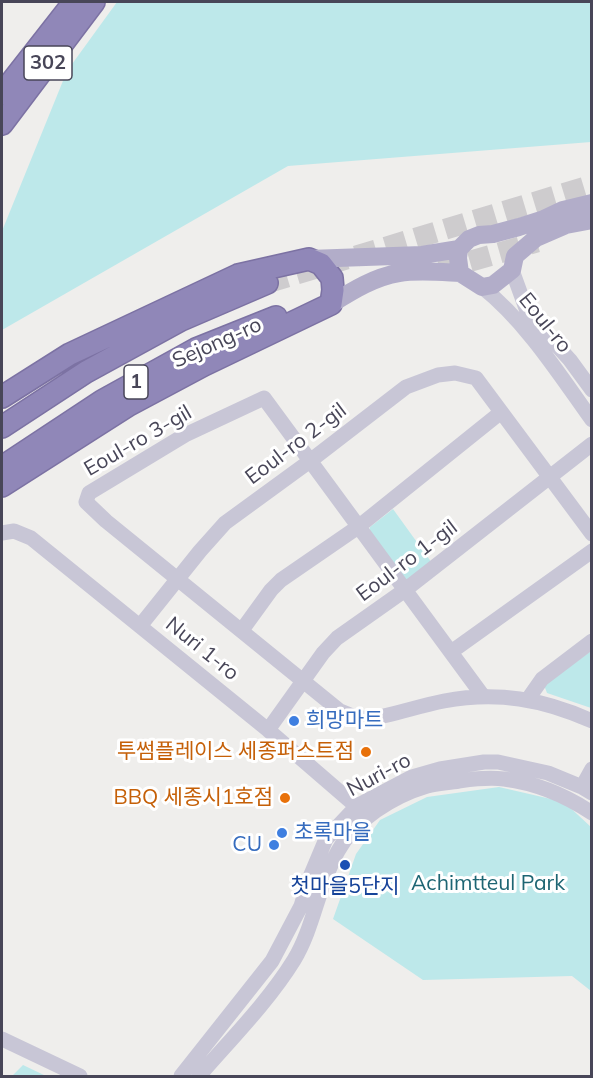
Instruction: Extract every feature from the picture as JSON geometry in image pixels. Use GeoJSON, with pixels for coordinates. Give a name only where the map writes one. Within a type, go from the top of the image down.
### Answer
{"type":"FeatureCollection","features":[{"type":"Feature","properties":{"kind":"highway","name":"302"},"geometry":{"type":"LineString","coordinates":[[2,94],[74,2]]}},
{"type":"Feature","properties":{"kind":"highway","name":"302"},"geometry":{"type":"LineString","coordinates":[[2,124],[94,2]]}},
{"type":"Feature","properties":{"kind":"highway"},"geometry":{"type":"LineString","coordinates":[[2,397],[70,354],[238,274],[309,259],[321,264],[332,278],[332,304],[204,365],[129,405],[2,486]]}},
{"type":"Feature","properties":{"kind":"highway","name":"Sejong-ro"},"geometry":{"type":"LineString","coordinates":[[2,427],[86,372],[181,320],[267,283]]}},
{"type":"Feature","properties":{"kind":"highway","name":"Sejong-ro"},"geometry":{"type":"LineString","coordinates":[[2,467],[102,400],[196,349],[281,315]]}},
{"type":"Feature","properties":{"kind":"main road"},"geometry":{"type":"LineString","coordinates":[[309,259],[422,255],[459,249],[469,239],[479,235],[493,234],[591,203]]}},
{"type":"Feature","properties":{"kind":"main road"},"geometry":{"type":"LineString","coordinates":[[332,304],[356,288],[399,273],[460,273],[482,287],[493,285],[536,238],[549,231],[591,219]]}},
{"type":"Feature","properties":{"kind":"main road"},"geometry":{"type":"LineString","coordinates":[[493,234],[508,244],[514,263]]}},
{"type":"Feature","properties":{"kind":"main road"},"geometry":{"type":"LineString","coordinates":[[459,249],[460,273]]}},
{"type":"Feature","properties":{"kind":"street","name":"Eoul-ro"},"geometry":{"type":"LineString","coordinates":[[514,263],[528,314],[570,360],[591,390]]}},
{"type":"Feature","properties":{"kind":"street","name":"Eoul-ro"},"geometry":{"type":"LineString","coordinates":[[482,287],[501,303],[556,370],[591,420]]}},
{"type":"Feature","properties":{"kind":"street","name":"Eoul-ro 2-gil"},"geometry":{"type":"LineString","coordinates":[[140,626],[225,523],[406,387],[438,375],[455,373],[476,378],[500,413],[550,476]]}},
{"type":"Feature","properties":{"kind":"street","name":"Eoul-ro 3-gil"},"geometry":{"type":"LineString","coordinates":[[483,696],[264,398],[185,435],[88,493],[86,502],[93,510],[340,711],[368,719],[446,701],[483,696],[528,699],[591,721]]}},
{"type":"Feature","properties":{"kind":"street"},"geometry":{"type":"LineString","coordinates":[[242,630],[281,580],[358,527],[500,413]]}},
{"type":"Feature","properties":{"kind":"street","name":"Eoul-ro 1-gil"},"geometry":{"type":"LineString","coordinates":[[268,730],[323,652],[337,638],[405,590],[591,444]]}},
{"type":"Feature","properties":{"kind":"street"},"geometry":{"type":"LineString","coordinates":[[550,476],[591,534]]}},
{"type":"Feature","properties":{"kind":"street","name":"Nuri 1-ro"},"geometry":{"type":"LineString","coordinates":[[2,533],[14,531],[31,538],[268,730],[362,811]]}},
{"type":"Feature","properties":{"kind":"street"},"geometry":{"type":"LineString","coordinates":[[451,652],[591,551]]}},
{"type":"Feature","properties":{"kind":"street"},"geometry":{"type":"LineString","coordinates":[[528,699],[542,679],[591,641]]}},
{"type":"Feature","properties":{"kind":"street","name":"Nuri-ro"},"geometry":{"type":"LineString","coordinates":[[181,1077],[272,961],[301,906],[326,839],[362,811],[412,777],[440,769],[484,762],[498,762],[533,769],[587,790]]}},
{"type":"Feature","properties":{"kind":"street"},"geometry":{"type":"LineString","coordinates":[[587,790],[591,769]]}},
{"type":"Feature","properties":{"kind":"street","name":"Nuri-ro"},"geometry":{"type":"LineString","coordinates":[[199,1077],[296,958],[322,882],[362,811],[428,786],[483,778],[535,785],[570,799],[591,813]]}},
{"type":"Feature","properties":{"kind":"street"},"geometry":{"type":"LineString","coordinates":[[2,1039],[80,1077]]}},
{"type":"Feature","properties":{"kind":"green space"},"geometry":{"type":"Polygon","coordinates":[[[117,2],[591,2],[591,142],[288,166],[2,330],[2,231],[67,71],[117,2]]]}},
{"type":"Feature","properties":{"kind":"green space"},"geometry":{"type":"Polygon","coordinates":[[[393,509],[432,563],[409,581],[402,581],[368,536],[370,527],[393,509]]]}},
{"type":"Feature","properties":{"kind":"green space"},"geometry":{"type":"Polygon","coordinates":[[[591,651],[591,708],[547,693],[544,685],[591,651]]]}},
{"type":"Feature","properties":{"kind":"green space","name":"Achimtteul Park"},"geometry":{"type":"Polygon","coordinates":[[[499,787],[564,802],[591,827],[591,991],[572,976],[423,980],[333,919],[356,854],[380,820],[427,797],[499,787]]]}},
{"type":"Feature","properties":{"kind":"green space"},"geometry":{"type":"Polygon","coordinates":[[[23,1065],[46,1076],[12,1076],[23,1065]]]}},
{"type":"Feature","properties":{"kind":"tunnel"},"geometry":{"type":"LineString","coordinates":[[267,283],[592,185]]}},
{"type":"Feature","properties":{"kind":"tunnel"},"geometry":{"type":"LineString","coordinates":[[440,270],[537,242]]}},
{"type":"Feature","properties":{"kind":"place","name":"희망마트"},"geometry":{"type":"Point","coordinates":[294,721]}},
{"type":"Feature","properties":{"kind":"place","name":"투썸플레이스 세종퍼스트점"},"geometry":{"type":"Point","coordinates":[366,752]}},
{"type":"Feature","properties":{"kind":"place","name":"BBQ 세종시1호점"},"geometry":{"type":"Point","coordinates":[285,798]}},
{"type":"Feature","properties":{"kind":"place","name":"초록마을"},"geometry":{"type":"Point","coordinates":[282,833]}},
{"type":"Feature","properties":{"kind":"place","name":"CU"},"geometry":{"type":"Point","coordinates":[274,845]}},
{"type":"Feature","properties":{"kind":"place","name":"첫마을5단지"},"geometry":{"type":"Point","coordinates":[345,865]}}]}
